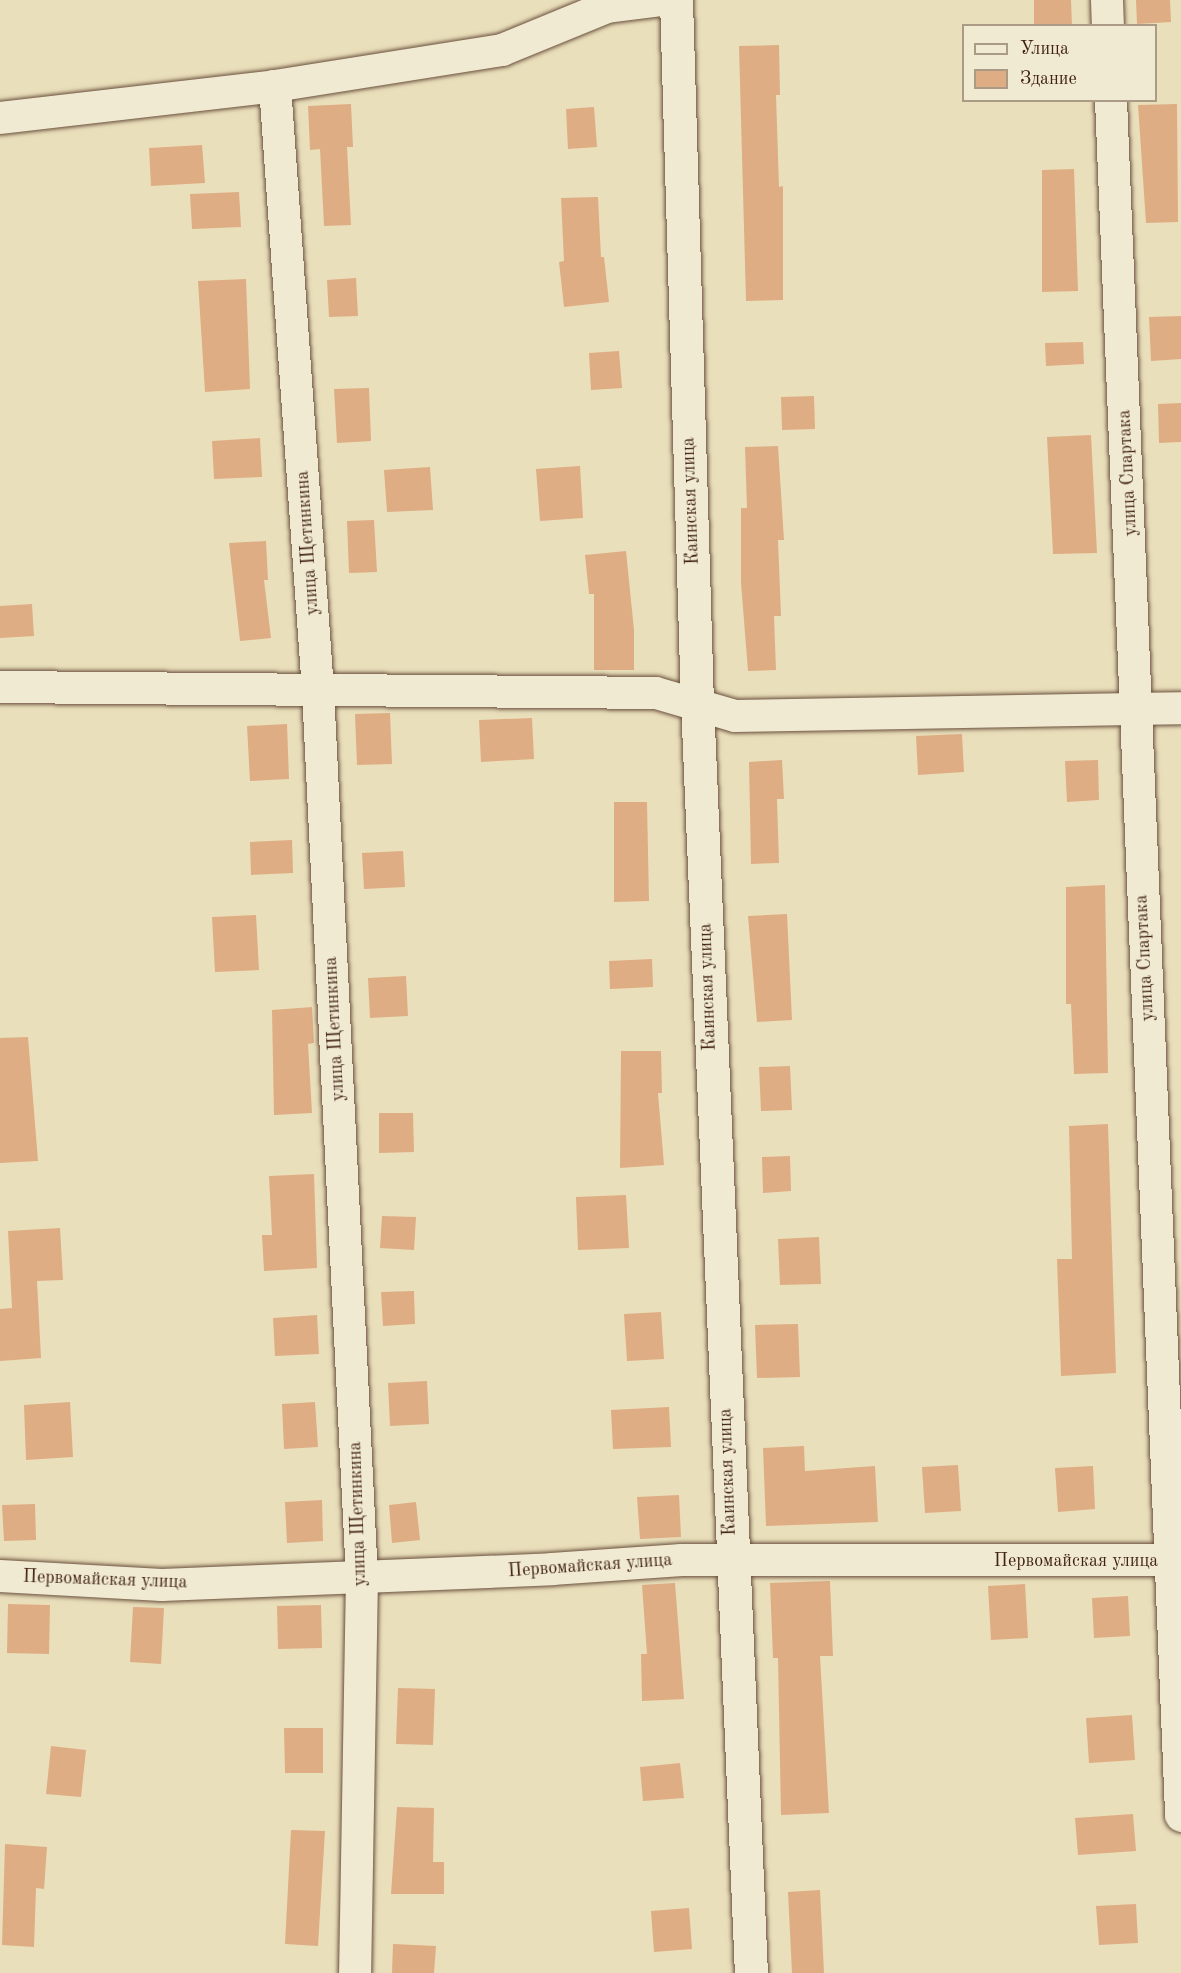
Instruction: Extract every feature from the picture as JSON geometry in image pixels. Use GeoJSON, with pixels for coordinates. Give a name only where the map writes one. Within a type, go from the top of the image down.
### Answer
{"type":"FeatureCollection","features":[{"type":"Feature","properties":{"kind":"main road","name":"Каинская улица"},"geometry":{"type":"LineString","coordinates":[[676,0],[697,702],[750,1973]]}},
{"type":"Feature","properties":{"kind":"street"},"geometry":{"type":"LineString","coordinates":[[0,118],[275,86],[502,50],[607,7],[661,0]]}},
{"type":"Feature","properties":{"kind":"street"},"geometry":{"type":"LineString","coordinates":[[1107,0],[1108,24]]}},
{"type":"Feature","properties":{"kind":"street","name":"улица Щетинкина"},"geometry":{"type":"LineString","coordinates":[[275,86],[318,691],[362,1577],[355,1973]]}},
{"type":"Feature","properties":{"kind":"street","name":"улица Спартака"},"geometry":{"type":"LineString","coordinates":[[1111,102],[1137,664],[1134,711],[1176,1560],[1181,1816]]}},
{"type":"Feature","properties":{"kind":"street"},"geometry":{"type":"LineString","coordinates":[[0,687],[656,693],[697,702],[735,716],[1134,711],[1181,708]]}},
{"type":"Feature","properties":{"kind":"street","name":"Первомайская улица"},"geometry":{"type":"LineString","coordinates":[[0,1576],[162,1585],[732,1560],[1176,1560]]}},
{"type":"Feature","properties":{"kind":"building"},"geometry":{"type":"Polygon","coordinates":[[[1034,0],[1071,0],[1072,24],[1034,24],[1034,0]]]}},
{"type":"Feature","properties":{"kind":"building"},"geometry":{"type":"Polygon","coordinates":[[[1136,0],[1170,0],[1171,22],[1137,24],[1136,0]]]}},
{"type":"Feature","properties":{"kind":"building"},"geometry":{"type":"Polygon","coordinates":[[[779,45],[780,95],[776,95],[779,187],[783,186],[783,300],[746,301],[739,46],[779,45]]]}},
{"type":"Feature","properties":{"kind":"building"},"geometry":{"type":"Polygon","coordinates":[[[351,104],[353,147],[347,147],[351,225],[324,226],[320,149],[310,150],[308,106],[351,104]]]}},
{"type":"Feature","properties":{"kind":"building"},"geometry":{"type":"Polygon","coordinates":[[[1177,104],[1178,222],[1146,223],[1138,105],[1177,104]]]}},
{"type":"Feature","properties":{"kind":"building"},"geometry":{"type":"Polygon","coordinates":[[[594,107],[597,147],[568,149],[566,109],[594,107]]]}},
{"type":"Feature","properties":{"kind":"building"},"geometry":{"type":"Polygon","coordinates":[[[202,145],[205,183],[151,186],[149,148],[202,145]]]}},
{"type":"Feature","properties":{"kind":"building"},"geometry":{"type":"Polygon","coordinates":[[[1074,169],[1078,291],[1042,292],[1042,170],[1074,169]]]}},
{"type":"Feature","properties":{"kind":"building"},"geometry":{"type":"Polygon","coordinates":[[[239,192],[241,227],[192,229],[190,194],[239,192]]]}},
{"type":"Feature","properties":{"kind":"building"},"geometry":{"type":"Polygon","coordinates":[[[598,197],[601,257],[604,257],[609,302],[564,307],[559,262],[564,261],[561,198],[598,197]]]}},
{"type":"Feature","properties":{"kind":"building"},"geometry":{"type":"Polygon","coordinates":[[[356,278],[358,316],[329,317],[327,280],[356,278]]]}},
{"type":"Feature","properties":{"kind":"building"},"geometry":{"type":"Polygon","coordinates":[[[246,279],[250,389],[205,392],[198,281],[246,279]]]}},
{"type":"Feature","properties":{"kind":"building"},"geometry":{"type":"Polygon","coordinates":[[[1181,316],[1181,359],[1151,361],[1149,317],[1181,316]]]}},
{"type":"Feature","properties":{"kind":"building"},"geometry":{"type":"Polygon","coordinates":[[[1083,342],[1084,364],[1046,366],[1045,343],[1083,342]]]}},
{"type":"Feature","properties":{"kind":"building"},"geometry":{"type":"Polygon","coordinates":[[[619,351],[622,388],[591,390],[589,353],[619,351]]]}},
{"type":"Feature","properties":{"kind":"building"},"geometry":{"type":"Polygon","coordinates":[[[369,388],[371,441],[337,443],[334,389],[369,388]]]}},
{"type":"Feature","properties":{"kind":"building"},"geometry":{"type":"Polygon","coordinates":[[[814,396],[815,429],[782,430],[781,397],[814,396]]]}},
{"type":"Feature","properties":{"kind":"building"},"geometry":{"type":"Polygon","coordinates":[[[1181,403],[1181,442],[1159,443],[1158,404],[1181,403]]]}},
{"type":"Feature","properties":{"kind":"building"},"geometry":{"type":"Polygon","coordinates":[[[1091,435],[1097,553],[1053,554],[1047,437],[1091,435]]]}},
{"type":"Feature","properties":{"kind":"building"},"geometry":{"type":"Polygon","coordinates":[[[260,438],[262,477],[214,479],[212,441],[260,438]]]}},
{"type":"Feature","properties":{"kind":"building"},"geometry":{"type":"Polygon","coordinates":[[[778,446],[784,540],[778,540],[781,616],[774,616],[776,670],[748,671],[741,583],[741,508],[747,508],[745,447],[778,446]]]}},
{"type":"Feature","properties":{"kind":"building"},"geometry":{"type":"Polygon","coordinates":[[[580,466],[583,518],[540,521],[536,469],[580,466]]]}},
{"type":"Feature","properties":{"kind":"building"},"geometry":{"type":"Polygon","coordinates":[[[430,467],[433,510],[387,512],[384,470],[430,467]]]}},
{"type":"Feature","properties":{"kind":"building"},"geometry":{"type":"Polygon","coordinates":[[[374,520],[377,572],[349,573],[347,521],[374,520]]]}},
{"type":"Feature","properties":{"kind":"building"},"geometry":{"type":"Polygon","coordinates":[[[266,541],[268,580],[264,580],[271,638],[240,641],[229,543],[266,541]]]}},
{"type":"Feature","properties":{"kind":"building"},"geometry":{"type":"Polygon","coordinates":[[[626,551],[634,630],[634,670],[594,670],[594,594],[589,594],[585,555],[626,551]]]}},
{"type":"Feature","properties":{"kind":"building"},"geometry":{"type":"Polygon","coordinates":[[[32,604],[34,636],[0,638],[0,606],[32,604]]]}},
{"type":"Feature","properties":{"kind":"building"},"geometry":{"type":"Polygon","coordinates":[[[390,713],[392,764],[357,765],[355,714],[390,713]]]}},
{"type":"Feature","properties":{"kind":"building"},"geometry":{"type":"Polygon","coordinates":[[[532,718],[534,759],[481,762],[479,720],[532,718]]]}},
{"type":"Feature","properties":{"kind":"building"},"geometry":{"type":"Polygon","coordinates":[[[287,724],[289,779],[250,781],[247,726],[287,724]]]}},
{"type":"Feature","properties":{"kind":"building"},"geometry":{"type":"Polygon","coordinates":[[[962,734],[964,772],[918,775],[916,736],[962,734]]]}},
{"type":"Feature","properties":{"kind":"building"},"geometry":{"type":"Polygon","coordinates":[[[782,760],[784,799],[777,799],[779,863],[751,864],[749,762],[782,760]]]}},
{"type":"Feature","properties":{"kind":"building"},"geometry":{"type":"Polygon","coordinates":[[[1098,760],[1099,800],[1067,802],[1065,761],[1098,760]]]}},
{"type":"Feature","properties":{"kind":"building"},"geometry":{"type":"Polygon","coordinates":[[[614,802],[647,802],[649,901],[614,902],[614,802]]]}},
{"type":"Feature","properties":{"kind":"building"},"geometry":{"type":"Polygon","coordinates":[[[292,840],[293,873],[251,875],[250,842],[292,840]]]}},
{"type":"Feature","properties":{"kind":"building"},"geometry":{"type":"Polygon","coordinates":[[[403,851],[405,887],[364,889],[362,853],[403,851]]]}},
{"type":"Feature","properties":{"kind":"building"},"geometry":{"type":"Polygon","coordinates":[[[1105,885],[1108,1073],[1074,1074],[1071,1004],[1066,1004],[1066,887],[1105,885]]]}},
{"type":"Feature","properties":{"kind":"building"},"geometry":{"type":"Polygon","coordinates":[[[787,914],[792,1020],[757,1022],[748,916],[787,914]]]}},
{"type":"Feature","properties":{"kind":"building"},"geometry":{"type":"Polygon","coordinates":[[[256,915],[259,970],[215,972],[212,917],[256,915]]]}},
{"type":"Feature","properties":{"kind":"building"},"geometry":{"type":"Polygon","coordinates":[[[652,959],[653,987],[610,989],[609,961],[652,959]]]}},
{"type":"Feature","properties":{"kind":"building"},"geometry":{"type":"Polygon","coordinates":[[[406,976],[408,1016],[370,1018],[368,978],[406,976]]]}},
{"type":"Feature","properties":{"kind":"building"},"geometry":{"type":"Polygon","coordinates":[[[312,1007],[314,1043],[308,1044],[312,1113],[274,1115],[272,1010],[312,1007]]]}},
{"type":"Feature","properties":{"kind":"building"},"geometry":{"type":"Polygon","coordinates":[[[28,1037],[38,1161],[0,1163],[0,1038],[28,1037]]]}},
{"type":"Feature","properties":{"kind":"building"},"geometry":{"type":"Polygon","coordinates":[[[621,1051],[661,1051],[662,1093],[658,1093],[664,1165],[620,1168],[621,1051]]]}},
{"type":"Feature","properties":{"kind":"building"},"geometry":{"type":"Polygon","coordinates":[[[790,1066],[792,1110],[761,1111],[759,1067],[790,1066]]]}},
{"type":"Feature","properties":{"kind":"building"},"geometry":{"type":"Polygon","coordinates":[[[379,1113],[413,1113],[414,1152],[379,1153],[379,1113]]]}},
{"type":"Feature","properties":{"kind":"building"},"geometry":{"type":"Polygon","coordinates":[[[1108,1124],[1116,1373],[1061,1376],[1057,1259],[1072,1259],[1069,1126],[1108,1124]]]}},
{"type":"Feature","properties":{"kind":"building"},"geometry":{"type":"Polygon","coordinates":[[[790,1156],[791,1191],[763,1193],[762,1157],[790,1156]]]}},
{"type":"Feature","properties":{"kind":"building"},"geometry":{"type":"Polygon","coordinates":[[[314,1174],[317,1268],[264,1271],[262,1235],[272,1235],[269,1176],[314,1174]]]}},
{"type":"Feature","properties":{"kind":"building"},"geometry":{"type":"Polygon","coordinates":[[[626,1195],[629,1248],[578,1250],[576,1197],[626,1195]]]}},
{"type":"Feature","properties":{"kind":"building"},"geometry":{"type":"Polygon","coordinates":[[[382,1216],[416,1217],[414,1250],[380,1248],[382,1216]]]}},
{"type":"Feature","properties":{"kind":"building"},"geometry":{"type":"Polygon","coordinates":[[[60,1228],[63,1280],[37,1281],[41,1358],[0,1361],[0,1309],[12,1308],[8,1231],[60,1228]]]}},
{"type":"Feature","properties":{"kind":"building"},"geometry":{"type":"Polygon","coordinates":[[[819,1237],[821,1284],[780,1285],[778,1239],[819,1237]]]}},
{"type":"Feature","properties":{"kind":"building"},"geometry":{"type":"Polygon","coordinates":[[[414,1291],[415,1324],[383,1326],[381,1292],[414,1291]]]}},
{"type":"Feature","properties":{"kind":"building"},"geometry":{"type":"Polygon","coordinates":[[[661,1312],[664,1359],[627,1361],[624,1314],[661,1312]]]}},
{"type":"Feature","properties":{"kind":"building"},"geometry":{"type":"Polygon","coordinates":[[[317,1315],[319,1354],[275,1356],[273,1318],[317,1315]]]}},
{"type":"Feature","properties":{"kind":"building"},"geometry":{"type":"Polygon","coordinates":[[[798,1324],[800,1377],[757,1378],[755,1325],[798,1324]]]}},
{"type":"Feature","properties":{"kind":"building"},"geometry":{"type":"Polygon","coordinates":[[[427,1381],[429,1424],[390,1426],[388,1383],[427,1381]]]}},
{"type":"Feature","properties":{"kind":"building"},"geometry":{"type":"Polygon","coordinates":[[[70,1402],[73,1457],[26,1460],[24,1405],[70,1402]]]}},
{"type":"Feature","properties":{"kind":"building"},"geometry":{"type":"Polygon","coordinates":[[[315,1402],[318,1447],[284,1449],[282,1404],[315,1402]]]}},
{"type":"Feature","properties":{"kind":"building"},"geometry":{"type":"Polygon","coordinates":[[[669,1407],[671,1447],[613,1449],[611,1410],[669,1407]]]}},
{"type":"Feature","properties":{"kind":"building"},"geometry":{"type":"Polygon","coordinates":[[[804,1446],[805,1471],[875,1466],[878,1522],[766,1526],[763,1448],[804,1446]]]}},
{"type":"Feature","properties":{"kind":"building"},"geometry":{"type":"Polygon","coordinates":[[[958,1465],[961,1511],[925,1513],[922,1467],[958,1465]]]}},
{"type":"Feature","properties":{"kind":"building"},"geometry":{"type":"Polygon","coordinates":[[[1093,1466],[1095,1509],[1058,1512],[1055,1468],[1093,1466]]]}},
{"type":"Feature","properties":{"kind":"building"},"geometry":{"type":"Polygon","coordinates":[[[679,1495],[681,1537],[640,1539],[637,1497],[679,1495]]]}},
{"type":"Feature","properties":{"kind":"building"},"geometry":{"type":"Polygon","coordinates":[[[322,1500],[323,1541],[287,1543],[285,1502],[322,1500]]]}},
{"type":"Feature","properties":{"kind":"building"},"geometry":{"type":"Polygon","coordinates":[[[416,1502],[420,1540],[392,1543],[389,1505],[416,1502]]]}},
{"type":"Feature","properties":{"kind":"building"},"geometry":{"type":"Polygon","coordinates":[[[35,1504],[36,1540],[4,1541],[2,1505],[35,1504]]]}},
{"type":"Feature","properties":{"kind":"building"},"geometry":{"type":"Polygon","coordinates":[[[830,1581],[833,1656],[820,1656],[829,1813],[781,1815],[778,1658],[773,1658],[770,1583],[830,1581]]]}},
{"type":"Feature","properties":{"kind":"building"},"geometry":{"type":"Polygon","coordinates":[[[675,1583],[684,1699],[642,1701],[641,1654],[647,1654],[642,1585],[675,1583]]]}},
{"type":"Feature","properties":{"kind":"building"},"geometry":{"type":"Polygon","coordinates":[[[1025,1584],[1028,1638],[991,1640],[988,1586],[1025,1584]]]}},
{"type":"Feature","properties":{"kind":"building"},"geometry":{"type":"Polygon","coordinates":[[[1128,1596],[1130,1636],[1094,1638],[1092,1598],[1128,1596]]]}},
{"type":"Feature","properties":{"kind":"building"},"geometry":{"type":"Polygon","coordinates":[[[8,1604],[50,1605],[49,1654],[7,1653],[8,1604]]]}},
{"type":"Feature","properties":{"kind":"building"},"geometry":{"type":"Polygon","coordinates":[[[321,1605],[322,1648],[278,1649],[277,1606],[321,1605]]]}},
{"type":"Feature","properties":{"kind":"building"},"geometry":{"type":"Polygon","coordinates":[[[133,1607],[164,1608],[161,1664],[130,1662],[133,1607]]]}},
{"type":"Feature","properties":{"kind":"building"},"geometry":{"type":"Polygon","coordinates":[[[398,1688],[435,1689],[433,1745],[396,1744],[398,1688]]]}},
{"type":"Feature","properties":{"kind":"building"},"geometry":{"type":"Polygon","coordinates":[[[1132,1715],[1135,1760],[1089,1763],[1086,1718],[1132,1715]]]}},
{"type":"Feature","properties":{"kind":"building"},"geometry":{"type":"Polygon","coordinates":[[[284,1728],[323,1728],[323,1773],[285,1773],[284,1728]]]}},
{"type":"Feature","properties":{"kind":"building"},"geometry":{"type":"Polygon","coordinates":[[[51,1746],[86,1750],[81,1797],[46,1794],[51,1746]]]}},
{"type":"Feature","properties":{"kind":"building"},"geometry":{"type":"Polygon","coordinates":[[[680,1763],[684,1798],[643,1801],[640,1767],[680,1763]]]}},
{"type":"Feature","properties":{"kind":"building"},"geometry":{"type":"Polygon","coordinates":[[[397,1807],[434,1808],[433,1862],[444,1862],[444,1894],[391,1894],[397,1807]]]}},
{"type":"Feature","properties":{"kind":"building"},"geometry":{"type":"Polygon","coordinates":[[[1133,1814],[1136,1851],[1078,1855],[1075,1818],[1133,1814]]]}},
{"type":"Feature","properties":{"kind":"building"},"geometry":{"type":"Polygon","coordinates":[[[291,1830],[325,1831],[318,1946],[285,1944],[291,1830]]]}},
{"type":"Feature","properties":{"kind":"building"},"geometry":{"type":"Polygon","coordinates":[[[5,1844],[47,1847],[44,1889],[36,1888],[34,1947],[2,1945],[5,1844]]]}},
{"type":"Feature","properties":{"kind":"building"},"geometry":{"type":"Polygon","coordinates":[[[820,1890],[824,1973],[792,1973],[788,1892],[820,1890]]]}},
{"type":"Feature","properties":{"kind":"building"},"geometry":{"type":"Polygon","coordinates":[[[1136,1904],[1138,1943],[1099,1945],[1096,1906],[1136,1904]]]}},
{"type":"Feature","properties":{"kind":"building"},"geometry":{"type":"Polygon","coordinates":[[[689,1908],[692,1949],[654,1952],[651,1911],[689,1908]]]}},
{"type":"Feature","properties":{"kind":"building"},"geometry":{"type":"Polygon","coordinates":[[[393,1944],[436,1946],[434,1973],[392,1973],[393,1944]]]}}]}
